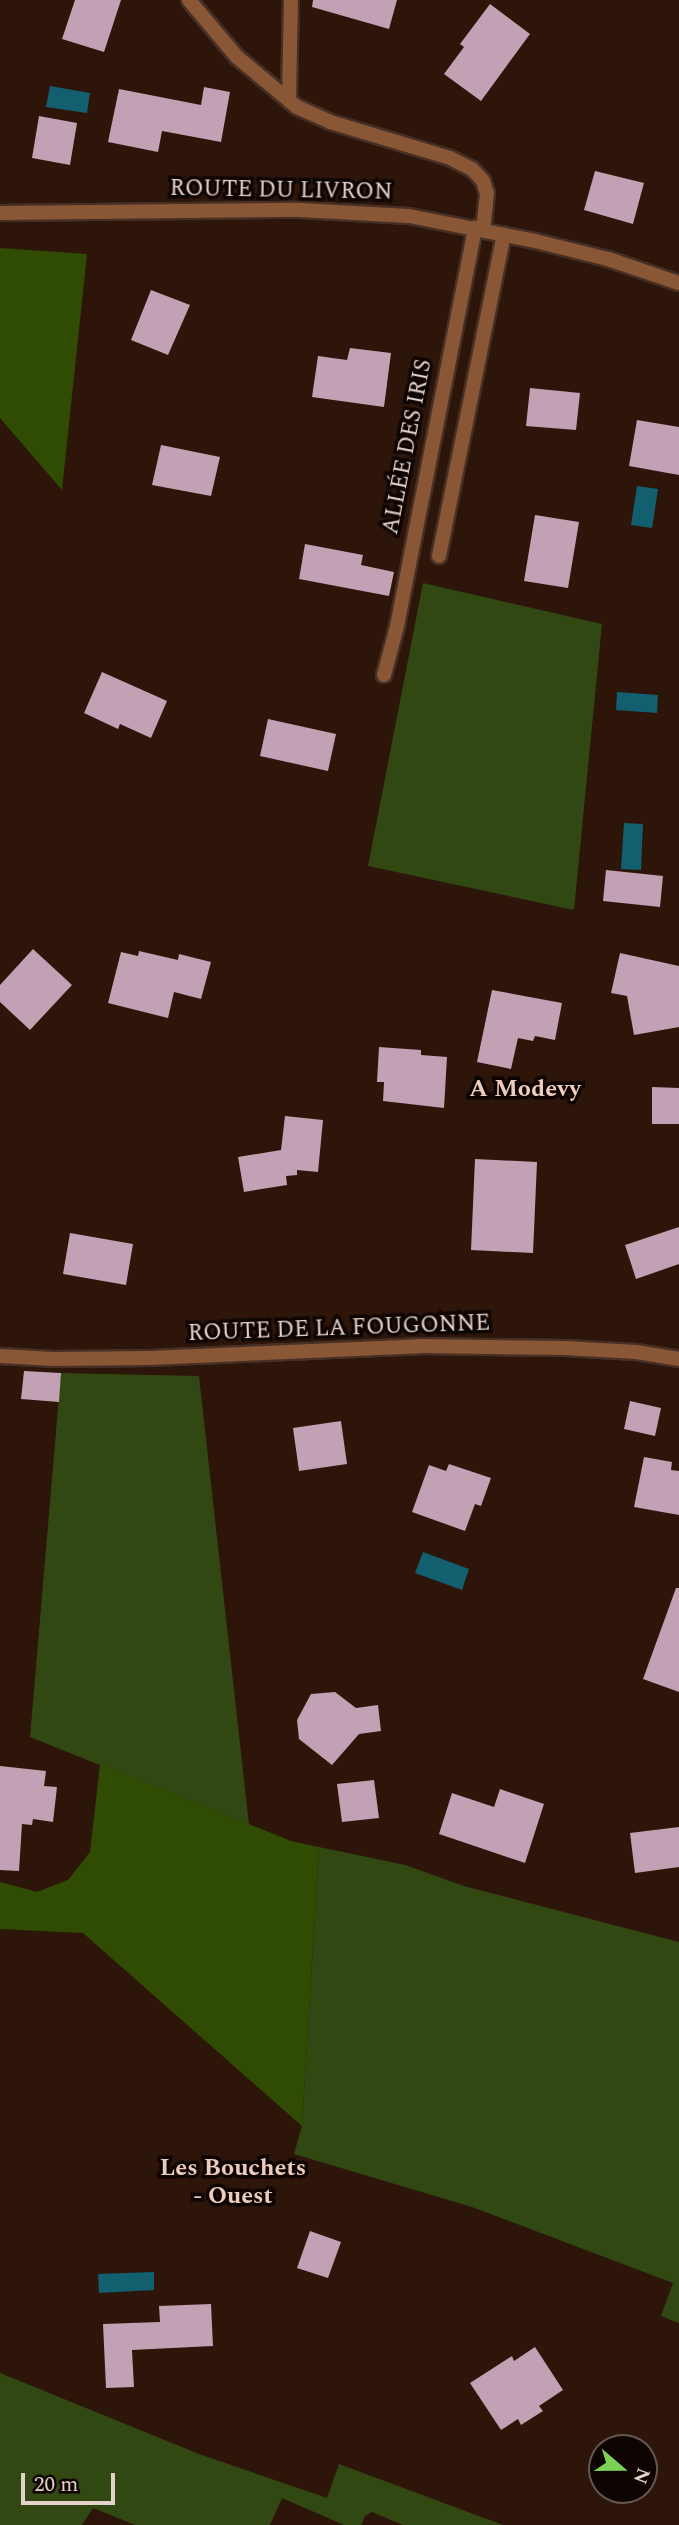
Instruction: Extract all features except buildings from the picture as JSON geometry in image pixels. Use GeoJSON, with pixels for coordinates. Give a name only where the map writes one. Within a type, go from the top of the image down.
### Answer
{"type":"FeatureCollection","features":[{"type":"Feature","properties":{"kind":"street","name":"ALLÉE DES IRIS"},"geometry":{"type":"LineString","coordinates":[[189,0],[237,57],[289,101],[330,122],[462,162],[478,175],[486,187],[488,204],[479,229],[397,626],[384,675]]}},
{"type":"Feature","properties":{"kind":"street"},"geometry":{"type":"LineString","coordinates":[[289,101],[291,0]]}},
{"type":"Feature","properties":{"kind":"street","name":"ROUTE DU LIVRON"},"geometry":{"type":"LineString","coordinates":[[0,213],[348,211],[409,216],[504,234],[608,259],[679,283]]}},
{"type":"Feature","properties":{"kind":"street"},"geometry":{"type":"LineString","coordinates":[[439,556],[504,234]]}},
{"type":"Feature","properties":{"kind":"street","name":"ROUTE DE LA FOUGONNE"},"geometry":{"type":"LineString","coordinates":[[0,1356],[54,1359],[150,1358],[434,1346],[565,1348],[636,1352],[679,1359]]}},
{"type":"Feature","properties":{"kind":"green space"},"geometry":{"type":"Polygon","coordinates":[[[0,248],[87,254],[62,490],[0,418],[0,248]]]}},
{"type":"Feature","properties":{"kind":"green space"},"geometry":{"type":"Polygon","coordinates":[[[423,583],[602,624],[574,910],[368,866],[423,583]]]}},
{"type":"Feature","properties":{"kind":"green space"},"geometry":{"type":"Polygon","coordinates":[[[61,1373],[199,1376],[249,1825],[30,1737],[61,1373]]]}},
{"type":"Feature","properties":{"kind":"green space"},"geometry":{"type":"Polygon","coordinates":[[[100,1764],[291,1841],[319,1847],[302,2126],[83,1933],[0,1929],[0,1882],[37,1892],[68,1880],[90,1852],[100,1764]]]}},
{"type":"Feature","properties":{"kind":"green space"},"geometry":{"type":"Polygon","coordinates":[[[319,1847],[405,1865],[464,1886],[679,1942],[679,2323],[661,2316],[673,2283],[472,2207],[294,2154],[302,2126],[319,1847]]]}},
{"type":"Feature","properties":{"kind":"green space"},"geometry":{"type":"Polygon","coordinates":[[[0,2373],[199,2454],[327,2498],[339,2464],[503,2525],[403,2525],[372,2512],[365,2516],[361,2525],[344,2525],[282,2498],[270,2525],[135,2525],[93,2508],[82,2525],[0,2525],[0,2373]]]}},
{"type":"Feature","properties":{"kind":"water"},"geometry":{"type":"Polygon","coordinates":[[[50,86],[90,93],[87,113],[46,107],[50,86]]]}},
{"type":"Feature","properties":{"kind":"water"},"geometry":{"type":"Polygon","coordinates":[[[637,486],[658,489],[652,528],[631,525],[637,486]]]}},
{"type":"Feature","properties":{"kind":"water"},"geometry":{"type":"Polygon","coordinates":[[[617,692],[658,695],[657,713],[616,710],[617,692]]]}},
{"type":"Feature","properties":{"kind":"water"},"geometry":{"type":"Polygon","coordinates":[[[624,823],[643,824],[641,870],[621,869],[624,823]]]}},
{"type":"Feature","properties":{"kind":"water"},"geometry":{"type":"Polygon","coordinates":[[[423,1552],[469,1569],[462,1590],[415,1573],[423,1552]]]}},
{"type":"Feature","properties":{"kind":"water"},"geometry":{"type":"Polygon","coordinates":[[[154,2272],[154,2290],[99,2293],[98,2274],[154,2272]]]}},
{"type":"Feature","properties":{"kind":"district","name":"A Modevy"},"geometry":{"type":"Point","coordinates":[525,1090]}},
{"type":"Feature","properties":{"kind":"district","name":"Les Bouchets - Ouest"},"geometry":{"type":"Point","coordinates":[233,2183]}}]}
